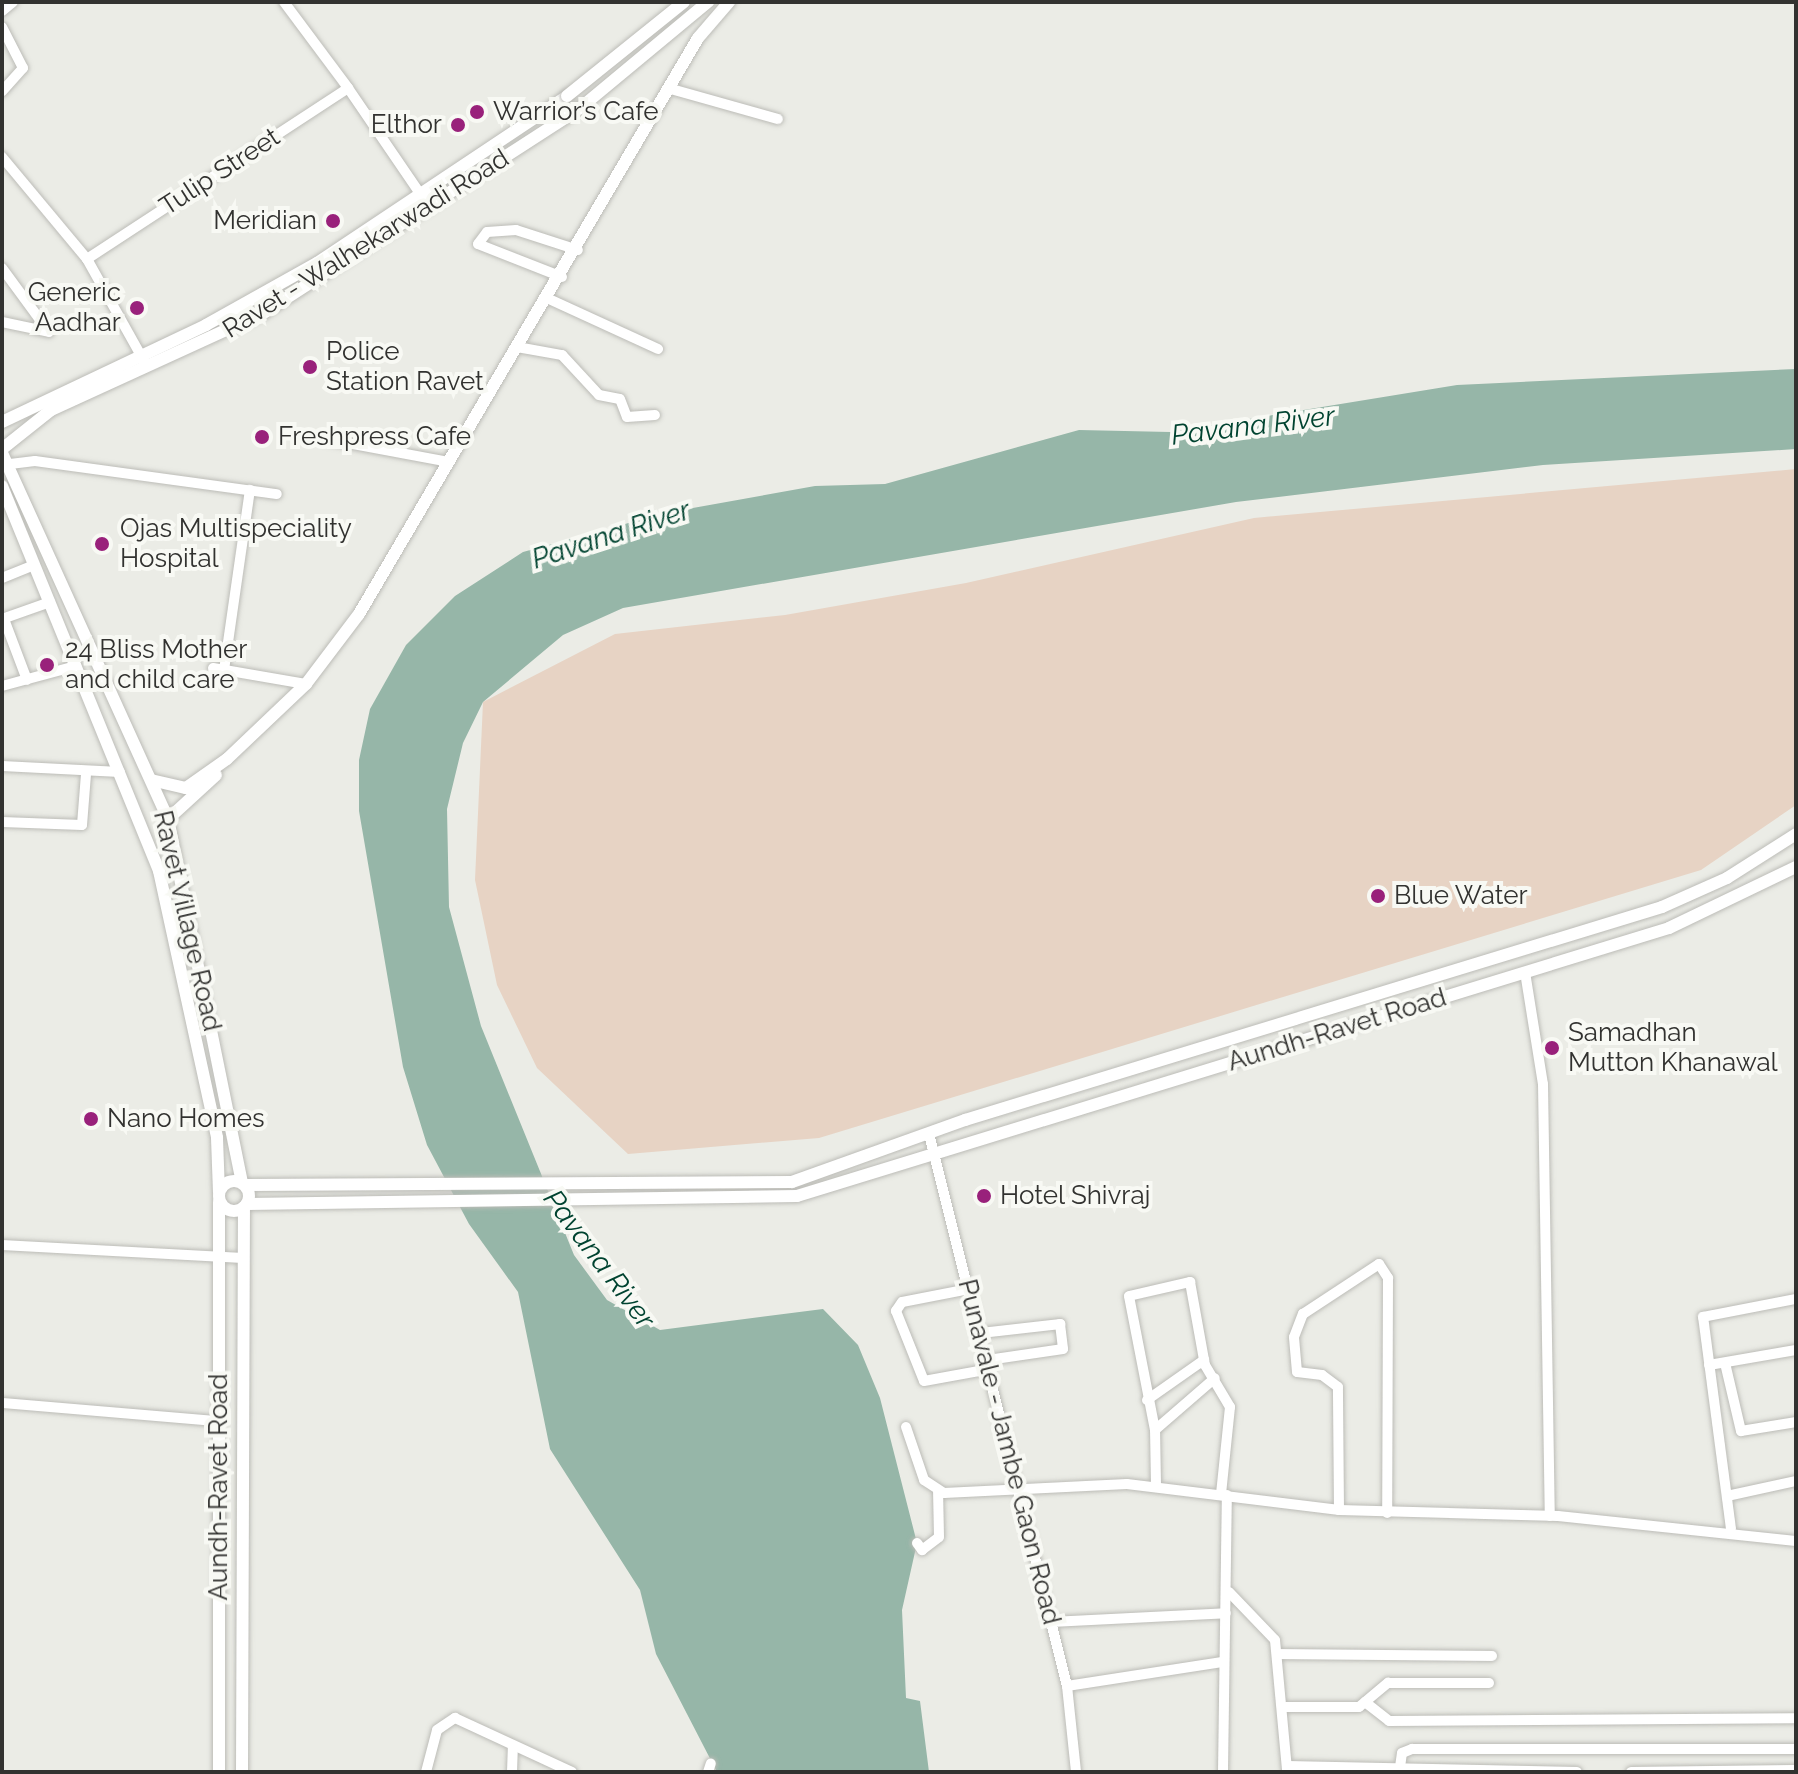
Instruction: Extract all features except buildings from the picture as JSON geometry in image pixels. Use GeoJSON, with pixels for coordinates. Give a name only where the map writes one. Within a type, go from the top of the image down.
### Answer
{"type":"FeatureCollection","features":[{"type":"Feature","properties":{"kind":"main road"},"geometry":{"type":"LineString","coordinates":[[682,2],[698,38]]}},
{"type":"Feature","properties":{"kind":"main road","name":"Ravet - Walhekarwadi Road"},"geometry":{"type":"LineString","coordinates":[[2,422],[317,263],[422,196],[567,96],[682,2]]}},
{"type":"Feature","properties":{"kind":"main road","name":"Ravet - Walhekarwadi Road"},"geometry":{"type":"LineString","coordinates":[[3,457],[51,410],[265,312],[430,208],[579,109],[708,2]]}},
{"type":"Feature","properties":{"kind":"main road"},"geometry":{"type":"LineString","coordinates":[[147,840],[168,837],[170,823],[227,759],[306,684],[359,614],[578,250],[698,38],[729,2]]}},
{"type":"Feature","properties":{"kind":"main road","name":"Ravet Village Road"},"geometry":{"type":"LineString","coordinates":[[3,457],[142,769],[151,780],[170,823],[246,1206]]}},
{"type":"Feature","properties":{"kind":"main road","name":"Ravet Village Road"},"geometry":{"type":"LineString","coordinates":[[2,486],[147,840],[200,1048],[217,1138],[219,1197]]}},
{"type":"Feature","properties":{"kind":"main road"},"geometry":{"type":"LineString","coordinates":[[151,780],[186,788],[227,759]]}},
{"type":"Feature","properties":{"kind":"main road"},"geometry":{"type":"LineString","coordinates":[[122,775],[142,769]]}},
{"type":"Feature","properties":{"kind":"main road","name":"Aundh-Ravet Road"},"geometry":{"type":"LineString","coordinates":[[244,1184],[772,1185],[815,1176],[929,1134],[1662,907],[1727,878],[1796,834]]}},
{"type":"Feature","properties":{"kind":"main road","name":"Aundh-Ravet Road"},"geometry":{"type":"LineString","coordinates":[[219,1197],[230,1211],[246,1206],[378,1197],[773,1199],[819,1189],[934,1155],[1669,928],[1737,899],[1796,867]]}},
{"type":"Feature","properties":{"kind":"main road"},"geometry":{"type":"LineString","coordinates":[[219,1197],[228,1181],[244,1184]]}},
{"type":"Feature","properties":{"kind":"main road","name":"Aundh-Ravet Road"},"geometry":{"type":"LineString","coordinates":[[219,1197],[221,1256],[216,1421],[219,1772]]}},
{"type":"Feature","properties":{"kind":"main road","name":"Aundh-Ravet Road"},"geometry":{"type":"LineString","coordinates":[[242,1772],[243,1258],[246,1206]]}},
{"type":"Feature","properties":{"kind":"street"},"geometry":{"type":"LineString","coordinates":[[2,11],[13,2]]}},
{"type":"Feature","properties":{"kind":"street"},"geometry":{"type":"LineString","coordinates":[[284,2],[348,88],[430,208]]}},
{"type":"Feature","properties":{"kind":"street"},"geometry":{"type":"LineString","coordinates":[[2,27],[23,68],[2,91]]}},
{"type":"Feature","properties":{"kind":"street","name":"Tulip Street"},"geometry":{"type":"LineString","coordinates":[[87,259],[348,88]]}},
{"type":"Feature","properties":{"kind":"street"},"geometry":{"type":"LineString","coordinates":[[671,89],[778,119]]}},
{"type":"Feature","properties":{"kind":"street"},"geometry":{"type":"LineString","coordinates":[[2,157],[87,259],[148,368]]}},
{"type":"Feature","properties":{"kind":"street"},"geometry":{"type":"LineString","coordinates":[[562,277],[478,244],[487,232],[516,230],[578,250]]}},
{"type":"Feature","properties":{"kind":"street"},"geometry":{"type":"LineString","coordinates":[[2,268],[49,332],[2,322]]}},
{"type":"Feature","properties":{"kind":"street"},"geometry":{"type":"LineString","coordinates":[[549,299],[658,349]]}},
{"type":"Feature","properties":{"kind":"street"},"geometry":{"type":"LineString","coordinates":[[517,347],[562,355],[599,395],[620,399],[627,417],[655,415]]}},
{"type":"Feature","properties":{"kind":"street"},"geometry":{"type":"LineString","coordinates":[[326,439],[449,462]]}},
{"type":"Feature","properties":{"kind":"street"},"geometry":{"type":"LineString","coordinates":[[3,457],[277,494]]}},
{"type":"Feature","properties":{"kind":"street"},"geometry":{"type":"LineString","coordinates":[[250,490],[218,669],[306,684]]}},
{"type":"Feature","properties":{"kind":"street"},"geometry":{"type":"LineString","coordinates":[[2,578],[34,565]]}},
{"type":"Feature","properties":{"kind":"street"},"geometry":{"type":"LineString","coordinates":[[27,680],[3,619],[50,602]]}},
{"type":"Feature","properties":{"kind":"street"},"geometry":{"type":"LineString","coordinates":[[2,686],[76,666]]}},
{"type":"Feature","properties":{"kind":"street"},"geometry":{"type":"LineString","coordinates":[[2,766],[122,775]]}},
{"type":"Feature","properties":{"kind":"street"},"geometry":{"type":"LineString","coordinates":[[2,822],[82,825],[86,774]]}},
{"type":"Feature","properties":{"kind":"street"},"geometry":{"type":"LineString","coordinates":[[1525,972],[1543,1084],[1550,1516]]}},
{"type":"Feature","properties":{"kind":"street","name":"Punavale - Jambe Gaon Road"},"geometry":{"type":"LineString","coordinates":[[929,1134],[1020,1485],[1067,1686],[1076,1772]]}},
{"type":"Feature","properties":{"kind":"street"},"geometry":{"type":"LineString","coordinates":[[2,1245],[243,1258]]}},
{"type":"Feature","properties":{"kind":"street"},"geometry":{"type":"LineString","coordinates":[[1339,1510],[1338,1387],[1322,1375],[1297,1372],[1294,1337],[1303,1314],[1379,1264],[1388,1278],[1387,1513]]}},
{"type":"Feature","properties":{"kind":"street"},"geometry":{"type":"LineString","coordinates":[[1156,1485],[1155,1430],[1147,1400],[1130,1291],[1194,1284],[1204,1360],[1230,1407],[1224,1494],[1229,1592],[1222,1662],[1223,1772]]}},
{"type":"Feature","properties":{"kind":"street"},"geometry":{"type":"LineString","coordinates":[[969,1289],[902,1302],[896,1311],[919,1378],[1063,1349],[1060,1324],[981,1333]]}},
{"type":"Feature","properties":{"kind":"street"},"geometry":{"type":"LineString","coordinates":[[1731,1529],[1703,1317],[1796,1299]]}},
{"type":"Feature","properties":{"kind":"street"},"geometry":{"type":"LineString","coordinates":[[1709,1365],[1796,1350]]}},
{"type":"Feature","properties":{"kind":"street"},"geometry":{"type":"LineString","coordinates":[[1147,1400],[1204,1360]]}},
{"type":"Feature","properties":{"kind":"street"},"geometry":{"type":"LineString","coordinates":[[1725,1363],[1741,1431],[1796,1422]]}},
{"type":"Feature","properties":{"kind":"street"},"geometry":{"type":"LineString","coordinates":[[1155,1430],[1215,1378]]}},
{"type":"Feature","properties":{"kind":"street"},"geometry":{"type":"LineString","coordinates":[[2,1403],[216,1421]]}},
{"type":"Feature","properties":{"kind":"street"},"geometry":{"type":"LineString","coordinates":[[906,1427],[924,1480],[938,1491],[1020,1485],[1156,1485],[1339,1510],[1550,1516],[1731,1529],[1796,1541]]}},
{"type":"Feature","properties":{"kind":"street"},"geometry":{"type":"LineString","coordinates":[[1727,1496],[1796,1481]]}},
{"type":"Feature","properties":{"kind":"street"},"geometry":{"type":"LineString","coordinates":[[917,1543],[922,1550],[939,1537],[938,1491]]}},
{"type":"Feature","properties":{"kind":"street"},"geometry":{"type":"LineString","coordinates":[[1229,1592],[1240,1596],[1278,1654],[1286,1707],[1287,1769],[1400,1767],[1577,1772]]}},
{"type":"Feature","properties":{"kind":"street"},"geometry":{"type":"LineString","coordinates":[[1051,1622],[1226,1613]]}},
{"type":"Feature","properties":{"kind":"street"},"geometry":{"type":"LineString","coordinates":[[1278,1654],[1492,1656]]}},
{"type":"Feature","properties":{"kind":"street"},"geometry":{"type":"LineString","coordinates":[[1067,1686],[1222,1662]]}},
{"type":"Feature","properties":{"kind":"street"},"geometry":{"type":"LineString","coordinates":[[1286,1707],[1365,1702],[1388,1683],[1489,1683]]}},
{"type":"Feature","properties":{"kind":"street"},"geometry":{"type":"LineString","coordinates":[[1365,1702],[1389,1721],[1796,1718]]}},
{"type":"Feature","properties":{"kind":"street"},"geometry":{"type":"LineString","coordinates":[[426,1772],[437,1730],[455,1718],[572,1772]]}},
{"type":"Feature","properties":{"kind":"street"},"geometry":{"type":"LineString","coordinates":[[512,1772],[513,1747]]}},
{"type":"Feature","properties":{"kind":"street"},"geometry":{"type":"LineString","coordinates":[[1400,1767],[1402,1753],[1412,1749],[1796,1749]]}},
{"type":"Feature","properties":{"kind":"street"},"geometry":{"type":"LineString","coordinates":[[1631,1772],[1796,1770]]}},
{"type":"Feature","properties":{"kind":"shaded area"},"geometry":{"type":"Polygon","coordinates":[[[1796,469],[1796,805],[1701,870],[819,1138],[628,1154],[537,1068],[497,985],[475,880],[483,702],[615,634],[785,615],[966,583],[1254,518],[1796,469]]]}},
{"type":"Feature","properties":{"kind":"water","name":"Pavana River"},"geometry":{"type":"Polygon","coordinates":[[[1796,369],[1796,449],[1543,465],[1236,502],[623,608],[563,635],[483,702],[463,743],[447,809],[449,907],[481,1026],[574,1255],[607,1300],[660,1330],[823,1309],[858,1345],[880,1398],[917,1543],[902,1610],[906,1698],[920,1701],[929,1772],[717,1772],[656,1654],[640,1590],[550,1449],[518,1292],[469,1224],[427,1145],[403,1067],[359,811],[359,760],[370,709],[406,645],[455,596],[523,552],[665,513],[815,486],[885,484],[1079,430],[1170,432],[1457,385],[1796,369]]]}},
{"type":"Feature","properties":{"kind":"place","name":"Warrior’s Cafe"},"geometry":{"type":"Point","coordinates":[477,112]}},
{"type":"Feature","properties":{"kind":"place","name":"Elthor"},"geometry":{"type":"Point","coordinates":[458,125]}},
{"type":"Feature","properties":{"kind":"place","name":"Meridian"},"geometry":{"type":"Point","coordinates":[333,221]}},
{"type":"Feature","properties":{"kind":"place","name":"Generic Aadhar"},"geometry":{"type":"Point","coordinates":[137,308]}},
{"type":"Feature","properties":{"kind":"place","name":"Police Station Ravet"},"geometry":{"type":"Point","coordinates":[310,367]}},
{"type":"Feature","properties":{"kind":"place","name":"Freshpress Cafe"},"geometry":{"type":"Point","coordinates":[262,437]}},
{"type":"Feature","properties":{"kind":"place","name":"Ojas Multispeciality Hospital"},"geometry":{"type":"Point","coordinates":[102,544]}},
{"type":"Feature","properties":{"kind":"place","name":"24 Bliss Mother and child care"},"geometry":{"type":"Point","coordinates":[47,665]}},
{"type":"Feature","properties":{"kind":"place","name":"Blue Water"},"geometry":{"type":"Point","coordinates":[1378,896]}},
{"type":"Feature","properties":{"kind":"place","name":"Samadhan Mutton Khanawal"},"geometry":{"type":"Point","coordinates":[1552,1048]}},
{"type":"Feature","properties":{"kind":"place","name":"Nano Homes"},"geometry":{"type":"Point","coordinates":[91,1119]}},
{"type":"Feature","properties":{"kind":"place","name":"Hotel Shivraj"},"geometry":{"type":"Point","coordinates":[984,1196]}}]}
